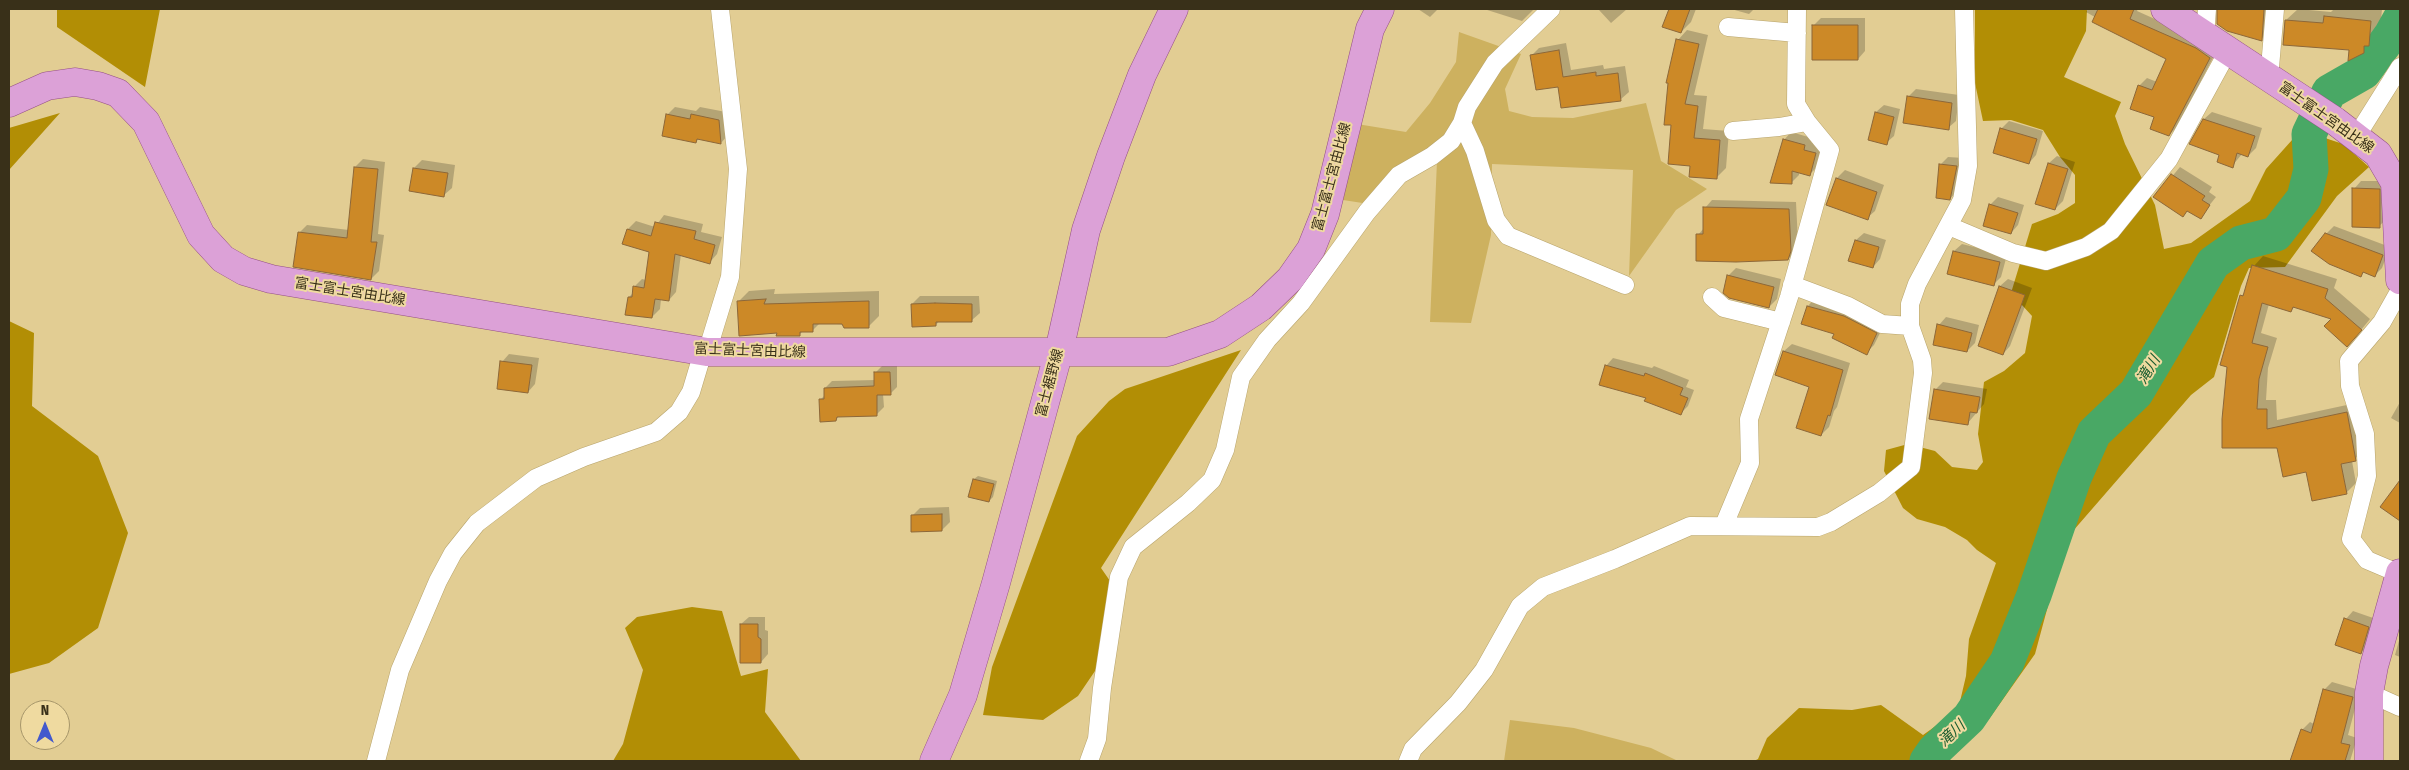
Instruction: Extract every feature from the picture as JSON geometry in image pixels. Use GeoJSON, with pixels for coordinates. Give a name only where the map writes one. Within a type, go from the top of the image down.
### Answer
{"type":"FeatureCollection","features":[{"type":"Feature","properties":{"kind":"main road","name":"富士裾野線"},"geometry":{"type":"LineString","coordinates":[[934,761],[963,695],[996,583],[1059,351],[1086,230],[1142,74],[1174,9]]}},
{"type":"Feature","properties":{"kind":"main road","name":"富士富士宮由比線"},"geometry":{"type":"LineString","coordinates":[[9,103],[47,86],[75,82],[98,86],[118,93],[146,122],[200,235],[223,259],[244,271],[270,279],[705,352],[753,354],[1059,351],[1168,352],[1220,334],[1261,308],[1290,279],[1311,249],[1325,214],[1370,29],[1380,9]]}},
{"type":"Feature","properties":{"kind":"main road","name":"富士富士宮由比線"},"geometry":{"type":"LineString","coordinates":[[2165,9],[2335,121],[2378,154],[2395,183],[2400,280]]}},
{"type":"Feature","properties":{"kind":"main road"},"geometry":{"type":"LineString","coordinates":[[2369,761],[2369,694],[2374,666],[2396,607],[2400,573]]}},
{"type":"Feature","properties":{"kind":"street"},"geometry":{"type":"LineString","coordinates":[[376,761],[400,670],[438,581],[453,553],[476,523],[536,478],[584,457],[656,432],[679,412],[691,392],[730,277],[738,169],[720,9]]}},
{"type":"Feature","properties":{"kind":"street"},"geometry":{"type":"LineString","coordinates":[[1090,761],[1097,739],[1102,688],[1119,577],[1133,547],[1188,503],[1212,480],[1224,450],[1241,377],[1267,340],[1301,303],[1367,212],[1399,175],[1432,156],[1451,141],[1462,123],[1467,107],[1495,63],[1551,9]]}},
{"type":"Feature","properties":{"kind":"street"},"geometry":{"type":"LineString","coordinates":[[1724,525],[1750,463],[1749,419],[1781,322],[1830,150],[1807,122],[1796,104],[1797,9]]}},
{"type":"Feature","properties":{"kind":"street"},"geometry":{"type":"LineString","coordinates":[[1408,761],[1413,749],[1458,703],[1484,670],[1520,606],[1543,587],[1615,559],[1690,526],[1818,527],[1831,522],[1879,493],[1911,467],[1923,373],[1922,360],[1914,343],[1910,326],[1910,304],[1917,284],[1962,200],[1968,166],[1964,9]]}},
{"type":"Feature","properties":{"kind":"street"},"geometry":{"type":"LineString","coordinates":[[2205,36],[2207,9]]}},
{"type":"Feature","properties":{"kind":"street"},"geometry":{"type":"LineString","coordinates":[[2271,80],[2275,9]]}},
{"type":"Feature","properties":{"kind":"street"},"geometry":{"type":"LineString","coordinates":[[1728,27],[1797,33]]}},
{"type":"Feature","properties":{"kind":"street"},"geometry":{"type":"LineString","coordinates":[[1949,226],[2013,253],[2046,261],[2086,246],[2111,231],[2169,159],[2228,51]]}},
{"type":"Feature","properties":{"kind":"street"},"geometry":{"type":"LineString","coordinates":[[2356,137],[2400,67]]}},
{"type":"Feature","properties":{"kind":"street"},"geometry":{"type":"LineString","coordinates":[[1733,131],[1779,128],[1807,122]]}},
{"type":"Feature","properties":{"kind":"street"},"geometry":{"type":"LineString","coordinates":[[1462,123],[1475,151],[1496,220],[1508,236],[1625,285]]}},
{"type":"Feature","properties":{"kind":"street"},"geometry":{"type":"LineString","coordinates":[[1792,285],[1848,306],[1882,324],[1910,326]]}},
{"type":"Feature","properties":{"kind":"street"},"geometry":{"type":"LineString","coordinates":[[2400,290],[2382,322],[2349,361],[2350,386],[2365,434],[2367,476],[2351,538],[2366,560],[2400,573]]}},
{"type":"Feature","properties":{"kind":"street"},"geometry":{"type":"LineString","coordinates":[[1712,297],[1724,308],[1781,322]]}},
{"type":"Feature","properties":{"kind":"street"},"geometry":{"type":"LineString","coordinates":[[2369,694],[2400,707]]}},
{"type":"Feature","properties":{"kind":"shaded area"},"geometry":{"type":"Polygon","coordinates":[[[57,9],[160,9],[145,87],[57,27],[57,9]]]}},
{"type":"Feature","properties":{"kind":"shaded area"},"geometry":{"type":"Polygon","coordinates":[[[1975,9],[2087,9],[2086,31],[2064,77],[2121,102],[2115,116],[2125,144],[2155,205],[2164,249],[2191,243],[2250,201],[2266,169],[2301,130],[2343,144],[2369,167],[2337,196],[2285,267],[2249,268],[2241,286],[2214,377],[2191,395],[2066,539],[2035,654],[1989,719],[1951,754],[1950,761],[1754,761],[1758,759],[1767,738],[1799,708],[1852,710],[1881,705],[1923,735],[1958,710],[1966,676],[1969,639],[1996,563],[1977,550],[1967,540],[1945,527],[1917,519],[1903,508],[1884,471],[1886,450],[1908,444],[1935,451],[1952,467],[1977,470],[1983,462],[1978,434],[1984,382],[2004,371],[2025,353],[2032,316],[2011,293],[2032,224],[2058,214],[2075,203],[2075,175],[2060,157],[2043,130],[2011,120],[1983,121],[1975,83],[1975,9]]]}},
{"type":"Feature","properties":{"kind":"shaded area"},"geometry":{"type":"Polygon","coordinates":[[[1459,32],[1521,54],[1505,89],[1509,111],[1532,117],[1573,118],[1646,103],[1661,161],[1707,189],[1676,210],[1629,276],[1633,170],[1492,164],[1491,235],[1471,323],[1430,322],[1437,161],[1403,180],[1382,206],[1343,200],[1357,124],[1406,132],[1430,103],[1456,62],[1459,32]]]}},
{"type":"Feature","properties":{"kind":"shaded area"},"geometry":{"type":"Polygon","coordinates":[[[60,113],[9,170],[9,128],[60,113]]]}},
{"type":"Feature","properties":{"kind":"shaded area"},"geometry":{"type":"Polygon","coordinates":[[[9,321],[34,333],[32,406],[98,456],[128,533],[98,628],[49,663],[9,674],[9,321]]]}},
{"type":"Feature","properties":{"kind":"shaded area"},"geometry":{"type":"Polygon","coordinates":[[[1241,350],[1101,568],[1124,601],[1095,671],[1078,696],[1043,720],[983,715],[992,667],[1077,436],[1109,401],[1125,389],[1241,350]]]}},
{"type":"Feature","properties":{"kind":"shaded area"},"geometry":{"type":"Polygon","coordinates":[[[692,607],[722,611],[741,676],[768,669],[765,712],[801,761],[613,761],[623,744],[643,670],[625,628],[637,617],[692,607]]]}},
{"type":"Feature","properties":{"kind":"shaded area"},"geometry":{"type":"Polygon","coordinates":[[[1510,720],[1574,728],[1651,748],[1678,761],[1504,761],[1510,720]]]}},
{"type":"Feature","properties":{"kind":"building"},"geometry":{"type":"Polygon","coordinates":[[[1669,9],[1690,9],[1681,33],[1662,27],[1669,9]]]}},
{"type":"Feature","properties":{"kind":"building"},"geometry":{"type":"Polygon","coordinates":[[[2098,9],[2134,9],[2130,19],[2196,48],[2210,58],[2169,136],[2150,129],[2154,117],[2130,109],[2138,85],[2152,90],[2166,59],[2092,22],[2098,9]]]}},
{"type":"Feature","properties":{"kind":"building"},"geometry":{"type":"Polygon","coordinates":[[[2217,9],[2264,9],[2262,41],[2227,31],[2217,24],[2217,9]]]}},
{"type":"Feature","properties":{"kind":"building"},"geometry":{"type":"Polygon","coordinates":[[[2324,16],[2371,21],[2369,46],[2364,46],[2364,53],[2348,61],[2349,50],[2283,45],[2285,20],[2323,23],[2324,16]]]}},
{"type":"Feature","properties":{"kind":"building"},"geometry":{"type":"Polygon","coordinates":[[[1812,25],[1858,25],[1858,60],[1812,60],[1812,25]]]}},
{"type":"Feature","properties":{"kind":"building"},"geometry":{"type":"Polygon","coordinates":[[[1676,39],[1699,44],[1685,104],[1698,106],[1694,138],[1720,140],[1717,179],[1689,177],[1690,166],[1668,164],[1671,125],[1664,125],[1668,83],[1666,83],[1676,39]]]}},
{"type":"Feature","properties":{"kind":"building"},"geometry":{"type":"Polygon","coordinates":[[[1559,50],[1563,77],[1596,72],[1596,76],[1618,73],[1621,101],[1561,108],[1558,87],[1536,90],[1530,55],[1559,50]]]}},
{"type":"Feature","properties":{"kind":"building"},"geometry":{"type":"Polygon","coordinates":[[[1907,96],[1952,103],[1949,130],[1903,123],[1907,96]]]}},
{"type":"Feature","properties":{"kind":"building"},"geometry":{"type":"Polygon","coordinates":[[[1875,112],[1894,117],[1887,145],[1868,140],[1875,112]]]}},
{"type":"Feature","properties":{"kind":"building"},"geometry":{"type":"Polygon","coordinates":[[[666,114],[690,119],[691,114],[719,120],[721,144],[697,139],[696,143],[662,136],[666,114]]]}},
{"type":"Feature","properties":{"kind":"building"},"geometry":{"type":"Polygon","coordinates":[[[2203,119],[2255,136],[2248,157],[2237,153],[2233,168],[2217,162],[2219,155],[2189,144],[2203,119]]]}},
{"type":"Feature","properties":{"kind":"building"},"geometry":{"type":"Polygon","coordinates":[[[2000,128],[2037,139],[2029,164],[1993,153],[2000,128]]]}},
{"type":"Feature","properties":{"kind":"building"},"geometry":{"type":"Polygon","coordinates":[[[1783,139],[1805,145],[1804,150],[1816,153],[1810,176],[1792,171],[1792,184],[1770,183],[1783,139]]]}},
{"type":"Feature","properties":{"kind":"building"},"geometry":{"type":"Polygon","coordinates":[[[2048,163],[2068,169],[2055,210],[2035,204],[2048,163]]]}},
{"type":"Feature","properties":{"kind":"building"},"geometry":{"type":"Polygon","coordinates":[[[1939,164],[1957,166],[1950,200],[1936,198],[1939,164]]]}},
{"type":"Feature","properties":{"kind":"building"},"geometry":{"type":"Polygon","coordinates":[[[354,167],[378,169],[371,242],[377,242],[371,280],[293,267],[298,232],[347,238],[354,167]]]}},
{"type":"Feature","properties":{"kind":"building"},"geometry":{"type":"Polygon","coordinates":[[[413,168],[448,173],[444,197],[409,191],[413,168]]]}},
{"type":"Feature","properties":{"kind":"building"},"geometry":{"type":"Polygon","coordinates":[[[2171,174],[2205,196],[2202,200],[2210,205],[2201,219],[2187,211],[2183,217],[2153,197],[2171,174]]]}},
{"type":"Feature","properties":{"kind":"building"},"geometry":{"type":"Polygon","coordinates":[[[1836,178],[1877,192],[1868,220],[1826,205],[1836,178]]]}},
{"type":"Feature","properties":{"kind":"building"},"geometry":{"type":"Polygon","coordinates":[[[2352,188],[2380,189],[2380,228],[2352,227],[2352,188]]]}},
{"type":"Feature","properties":{"kind":"building"},"geometry":{"type":"Polygon","coordinates":[[[1989,204],[2018,213],[2011,234],[1983,226],[1989,204]]]}},
{"type":"Feature","properties":{"kind":"building"},"geometry":{"type":"Polygon","coordinates":[[[1703,207],[1789,209],[1791,251],[1788,260],[1696,261],[1696,234],[1703,234],[1703,207]]]}},
{"type":"Feature","properties":{"kind":"building"},"geometry":{"type":"Polygon","coordinates":[[[655,222],[696,231],[694,239],[715,245],[710,264],[675,254],[669,301],[655,299],[652,318],[625,315],[628,297],[632,297],[633,286],[644,288],[649,252],[622,244],[627,229],[651,236],[655,222]]]}},
{"type":"Feature","properties":{"kind":"building"},"geometry":{"type":"Polygon","coordinates":[[[2325,233],[2383,255],[2375,277],[2363,272],[2361,277],[2329,264],[2311,251],[2325,233]]]}},
{"type":"Feature","properties":{"kind":"building"},"geometry":{"type":"Polygon","coordinates":[[[1855,240],[1879,247],[1873,268],[1848,261],[1855,240]]]}},
{"type":"Feature","properties":{"kind":"building"},"geometry":{"type":"Polygon","coordinates":[[[1953,251],[2000,262],[1994,286],[1947,274],[1953,251]]]}},
{"type":"Feature","properties":{"kind":"building"},"geometry":{"type":"Polygon","coordinates":[[[2252,265],[2328,289],[2325,298],[2362,330],[2347,347],[2324,326],[2331,319],[2293,307],[2291,312],[2262,303],[2252,343],[2268,347],[2259,379],[2257,409],[2267,409],[2267,429],[2347,412],[2356,461],[2341,464],[2347,494],[2312,501],[2306,472],[2283,477],[2277,448],[2222,448],[2222,419],[2227,367],[2220,365],[2240,295],[2243,296],[2252,265]]]}},
{"type":"Feature","properties":{"kind":"building"},"geometry":{"type":"Polygon","coordinates":[[[1727,275],[1774,287],[1769,308],[1729,298],[1723,293],[1727,275]]]}},
{"type":"Feature","properties":{"kind":"building"},"geometry":{"type":"Polygon","coordinates":[[[1999,286],[2025,295],[2003,355],[1978,346],[1999,286]]]}},
{"type":"Feature","properties":{"kind":"building"},"geometry":{"type":"Polygon","coordinates":[[[766,299],[764,304],[869,301],[869,328],[844,328],[842,324],[813,324],[813,332],[800,332],[800,336],[776,336],[777,333],[739,336],[737,301],[766,299]]]}},
{"type":"Feature","properties":{"kind":"building"},"geometry":{"type":"Polygon","coordinates":[[[911,304],[972,304],[972,322],[936,322],[936,326],[912,327],[911,304]]]}},
{"type":"Feature","properties":{"kind":"building"},"geometry":{"type":"Polygon","coordinates":[[[1807,306],[1844,316],[1877,333],[1867,355],[1832,338],[1834,334],[1801,324],[1807,306]]]}},
{"type":"Feature","properties":{"kind":"building"},"geometry":{"type":"Polygon","coordinates":[[[1937,324],[1972,333],[1967,352],[1933,345],[1937,324]]]}},
{"type":"Feature","properties":{"kind":"building"},"geometry":{"type":"Polygon","coordinates":[[[1783,351],[1843,370],[1830,416],[1828,415],[1821,436],[1796,428],[1809,387],[1775,375],[1783,351]]]}},
{"type":"Feature","properties":{"kind":"building"},"geometry":{"type":"Polygon","coordinates":[[[500,361],[532,365],[528,393],[497,389],[500,361]]]}},
{"type":"Feature","properties":{"kind":"building"},"geometry":{"type":"Polygon","coordinates":[[[1605,365],[1644,376],[1645,373],[1683,388],[1680,395],[1688,398],[1681,415],[1644,401],[1646,398],[1599,385],[1605,365]]]}},
{"type":"Feature","properties":{"kind":"building"},"geometry":{"type":"Polygon","coordinates":[[[874,372],[890,372],[891,395],[877,395],[877,416],[837,417],[836,421],[820,422],[819,399],[824,399],[824,388],[874,386],[874,372]]]}},
{"type":"Feature","properties":{"kind":"building"},"geometry":{"type":"Polygon","coordinates":[[[1934,389],[1980,397],[1977,413],[1970,412],[1968,425],[1929,419],[1934,389]]]}},
{"type":"Feature","properties":{"kind":"building"},"geometry":{"type":"Polygon","coordinates":[[[973,479],[994,484],[989,502],[968,497],[973,479]]]}},
{"type":"Feature","properties":{"kind":"building"},"geometry":{"type":"Polygon","coordinates":[[[2400,480],[2400,521],[2380,507],[2400,480]]]}},
{"type":"Feature","properties":{"kind":"building"},"geometry":{"type":"Polygon","coordinates":[[[942,514],[942,531],[911,532],[911,515],[942,514]]]}},
{"type":"Feature","properties":{"kind":"building"},"geometry":{"type":"Polygon","coordinates":[[[2344,618],[2369,627],[2361,654],[2335,645],[2344,618]]]}},
{"type":"Feature","properties":{"kind":"building"},"geometry":{"type":"Polygon","coordinates":[[[740,624],[758,624],[758,637],[761,639],[761,663],[740,663],[740,624]]]}},
{"type":"Feature","properties":{"kind":"building"},"geometry":{"type":"Polygon","coordinates":[[[2323,689],[2353,697],[2341,743],[2350,745],[2345,761],[2290,761],[2301,729],[2311,733],[2323,689]]]}},
{"type":"Feature","properties":{"kind":"waterway","name":"滝川"},"geometry":{"type":"LineString","coordinates":[[1927,761],[1934,751],[1969,718],[2007,662],[2034,595],[2074,478],[2094,433],[2136,393],[2213,263],[2241,243],[2276,234],[2304,198],[2311,169],[2309,134],[2329,92],[2364,72],[2391,35],[2400,19]]}}]}
